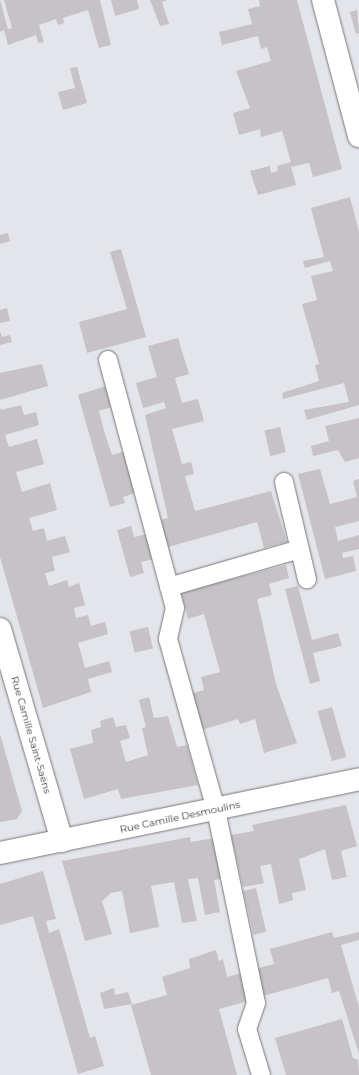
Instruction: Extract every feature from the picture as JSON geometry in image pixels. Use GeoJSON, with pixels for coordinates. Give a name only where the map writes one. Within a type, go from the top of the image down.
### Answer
{"type":"FeatureCollection","features":[{"type":"Feature","properties":{"kind":"street"},"geometry":{"type":"LineString","coordinates":[[323,0],[359,136]]}},
{"type":"Feature","properties":{"kind":"street","name":"Rue Camille Saint-Saëns"},"geometry":{"type":"LineString","coordinates":[[0,629],[62,841]]}},
{"type":"Feature","properties":{"kind":"street","name":"Rue Camille Desmoulins"},"geometry":{"type":"LineString","coordinates":[[0,853],[216,810],[359,779]]}},
{"type":"Feature","properties":{"kind":"lane"},"geometry":{"type":"LineString","coordinates":[[108,360],[175,608],[168,639],[216,810],[256,1004],[247,1029],[261,1075]]}},
{"type":"Feature","properties":{"kind":"lane"},"geometry":{"type":"LineString","coordinates":[[284,482],[307,579]]}},
{"type":"Feature","properties":{"kind":"lane"},"geometry":{"type":"LineString","coordinates":[[169,587],[300,549]]}},
{"type":"Feature","properties":{"kind":"building"},"geometry":{"type":"Polygon","coordinates":[[[0,0],[8,29],[12,28],[4,0],[100,0],[111,45],[99,48],[88,10],[63,18],[64,23],[58,25],[56,19],[39,25],[44,42],[38,43],[36,35],[8,45],[4,30],[0,32],[0,0]]]}},
{"type":"Feature","properties":{"kind":"building"},"geometry":{"type":"Polygon","coordinates":[[[111,0],[137,0],[139,9],[115,16],[111,0]]]}},
{"type":"Feature","properties":{"kind":"building"},"geometry":{"type":"Polygon","coordinates":[[[150,0],[167,0],[162,2],[169,24],[160,26],[150,0]]]}},
{"type":"Feature","properties":{"kind":"building"},"geometry":{"type":"Polygon","coordinates":[[[259,0],[297,0],[342,169],[313,177],[309,163],[291,167],[296,185],[258,195],[250,171],[270,166],[271,173],[278,171],[277,166],[291,162],[282,131],[261,137],[260,129],[239,135],[233,113],[250,108],[236,71],[271,61],[267,47],[261,49],[258,36],[222,45],[219,32],[252,24],[248,9],[260,6],[259,0]]]}},
{"type":"Feature","properties":{"kind":"building"},"geometry":{"type":"Polygon","coordinates":[[[357,10],[359,33],[356,34],[350,12],[357,10]]]}},
{"type":"Feature","properties":{"kind":"building"},"geometry":{"type":"Polygon","coordinates":[[[77,67],[87,103],[63,110],[58,92],[75,88],[70,68],[77,67]]]}},
{"type":"Feature","properties":{"kind":"building"},"geometry":{"type":"Polygon","coordinates":[[[350,197],[359,232],[359,405],[307,420],[304,410],[349,402],[344,383],[283,399],[282,393],[319,381],[315,365],[319,364],[302,304],[317,300],[311,276],[333,271],[330,261],[305,268],[303,261],[324,257],[311,208],[350,197]]]}},
{"type":"Feature","properties":{"kind":"building"},"geometry":{"type":"Polygon","coordinates":[[[8,233],[10,241],[0,244],[0,235],[8,233]]]}},
{"type":"Feature","properties":{"kind":"building"},"geometry":{"type":"Polygon","coordinates":[[[121,249],[146,337],[87,353],[79,322],[127,309],[110,252],[121,249]]]}},
{"type":"Feature","properties":{"kind":"building"},"geometry":{"type":"Polygon","coordinates":[[[7,308],[10,321],[0,323],[0,310],[7,308]]]}},
{"type":"Feature","properties":{"kind":"building"},"geometry":{"type":"Polygon","coordinates":[[[0,331],[2,337],[10,335],[12,342],[0,345],[0,331]]]}},
{"type":"Feature","properties":{"kind":"building"},"geometry":{"type":"Polygon","coordinates":[[[178,338],[189,374],[175,378],[182,403],[198,399],[204,421],[172,429],[182,464],[191,462],[194,474],[185,476],[195,511],[271,491],[287,542],[264,548],[257,522],[168,547],[161,520],[168,518],[145,415],[166,408],[164,402],[143,408],[136,383],[157,377],[148,346],[178,338]]]}},
{"type":"Feature","properties":{"kind":"building"},"geometry":{"type":"Polygon","coordinates":[[[42,364],[48,386],[0,400],[0,373],[42,364]]]}},
{"type":"Feature","properties":{"kind":"building"},"geometry":{"type":"Polygon","coordinates":[[[106,386],[111,407],[99,411],[104,431],[112,455],[123,452],[135,493],[123,497],[125,503],[110,507],[78,395],[106,386]]]}},
{"type":"Feature","properties":{"kind":"building"},"geometry":{"type":"Polygon","coordinates":[[[21,405],[24,415],[36,412],[39,425],[5,435],[9,447],[37,439],[44,464],[16,472],[22,492],[50,483],[57,510],[29,518],[33,531],[44,528],[47,541],[65,536],[70,552],[52,557],[55,571],[45,573],[49,586],[67,580],[69,587],[79,583],[85,605],[74,608],[76,618],[88,615],[91,626],[105,622],[108,634],[78,643],[85,668],[109,661],[112,672],[88,679],[91,692],[43,708],[0,557],[0,407],[1,410],[21,405]]]}},
{"type":"Feature","properties":{"kind":"building"},"geometry":{"type":"Polygon","coordinates":[[[359,418],[359,458],[345,462],[338,450],[313,456],[311,446],[329,441],[325,426],[359,418]]]}},
{"type":"Feature","properties":{"kind":"building"},"geometry":{"type":"Polygon","coordinates":[[[280,427],[286,452],[270,456],[264,431],[280,427]]]}},
{"type":"Feature","properties":{"kind":"building"},"geometry":{"type":"Polygon","coordinates":[[[320,469],[330,504],[357,497],[353,481],[359,479],[359,521],[335,527],[338,541],[359,535],[359,549],[342,553],[343,558],[353,556],[356,571],[325,579],[298,474],[320,469]]]}},
{"type":"Feature","properties":{"kind":"building"},"geometry":{"type":"Polygon","coordinates":[[[131,526],[134,537],[147,534],[154,559],[141,562],[144,573],[130,577],[117,530],[131,526]]]}},
{"type":"Feature","properties":{"kind":"building"},"geometry":{"type":"Polygon","coordinates":[[[286,565],[289,578],[269,584],[272,595],[257,599],[276,684],[297,743],[264,753],[255,719],[240,724],[238,719],[198,731],[190,694],[204,690],[201,677],[220,672],[204,614],[188,619],[181,592],[286,565]]]}},
{"type":"Feature","properties":{"kind":"building"},"geometry":{"type":"Polygon","coordinates":[[[298,586],[312,640],[338,633],[342,646],[313,653],[320,681],[310,684],[285,589],[298,586]]]}},
{"type":"Feature","properties":{"kind":"building"},"geometry":{"type":"Polygon","coordinates":[[[148,627],[153,648],[134,653],[129,631],[148,627]]]}},
{"type":"Feature","properties":{"kind":"building"},"geometry":{"type":"Polygon","coordinates":[[[149,697],[154,718],[168,716],[177,747],[187,745],[198,785],[121,799],[118,789],[84,799],[70,749],[93,743],[91,730],[101,727],[100,721],[113,717],[116,727],[126,725],[130,738],[120,741],[126,762],[148,755],[142,728],[146,727],[139,700],[149,697]]]}},
{"type":"Feature","properties":{"kind":"building"},"geometry":{"type":"Polygon","coordinates":[[[332,707],[346,757],[332,761],[318,711],[332,707]]]}},
{"type":"Feature","properties":{"kind":"building"},"geometry":{"type":"Polygon","coordinates":[[[0,734],[22,811],[17,819],[0,822],[0,734]]]}},
{"type":"Feature","properties":{"kind":"building"},"geometry":{"type":"Polygon","coordinates":[[[346,805],[357,846],[341,851],[347,877],[332,880],[325,849],[299,859],[306,890],[292,893],[293,900],[279,904],[271,864],[260,866],[264,883],[243,887],[231,835],[254,831],[252,825],[346,805]]]}},
{"type":"Feature","properties":{"kind":"building"},"geometry":{"type":"Polygon","coordinates":[[[190,837],[191,842],[215,838],[222,879],[214,880],[220,912],[205,915],[198,878],[188,879],[197,921],[182,923],[174,882],[151,886],[159,927],[130,933],[122,891],[111,893],[102,901],[112,934],[85,941],[62,861],[190,837]]]}},
{"type":"Feature","properties":{"kind":"building"},"geometry":{"type":"Polygon","coordinates":[[[43,871],[56,919],[46,921],[49,933],[59,929],[90,1038],[95,1036],[104,1066],[78,1074],[33,916],[0,925],[0,884],[43,871]]]}},
{"type":"Feature","properties":{"kind":"building"},"geometry":{"type":"Polygon","coordinates":[[[256,888],[266,932],[253,935],[243,891],[256,888]]]}},
{"type":"Feature","properties":{"kind":"building"},"geometry":{"type":"Polygon","coordinates":[[[332,932],[334,938],[359,932],[359,940],[341,945],[359,1007],[359,1054],[339,991],[332,993],[328,978],[263,996],[255,969],[274,964],[270,949],[332,932]]]}},
{"type":"Feature","properties":{"kind":"building"},"geometry":{"type":"Polygon","coordinates":[[[216,950],[219,961],[223,959],[227,977],[241,973],[248,1001],[219,1009],[237,1075],[151,1075],[131,1005],[167,995],[162,977],[190,968],[189,959],[216,950]]]}},
{"type":"Feature","properties":{"kind":"building"},"geometry":{"type":"Polygon","coordinates":[[[114,988],[115,995],[128,992],[132,1004],[104,1009],[100,993],[114,988]]]}},
{"type":"Feature","properties":{"kind":"building"},"geometry":{"type":"Polygon","coordinates":[[[342,1019],[353,1058],[358,1060],[359,1075],[286,1075],[275,1038],[342,1019]]]}}]}
